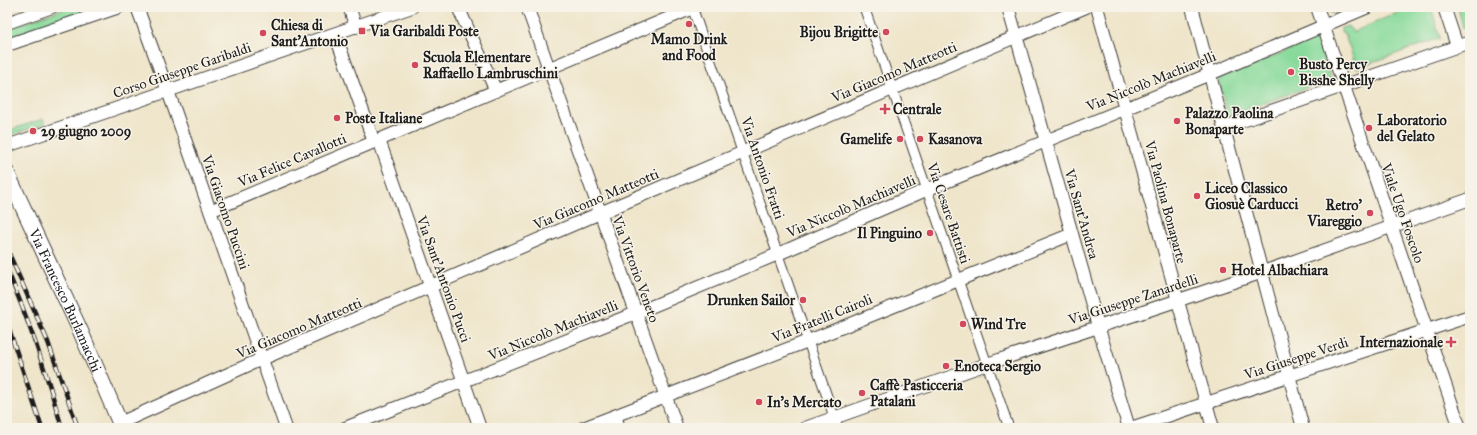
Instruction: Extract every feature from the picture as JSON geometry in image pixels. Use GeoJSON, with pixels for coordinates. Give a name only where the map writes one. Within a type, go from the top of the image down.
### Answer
{"type":"FeatureCollection","features":[{"type":"Feature","properties":{"kind":"street"},"geometry":{"type":"LineString","coordinates":[[7,23],[52,7]]}},
{"type":"Feature","properties":{"kind":"street"},"geometry":{"type":"LineString","coordinates":[[7,45],[119,7]]}},
{"type":"Feature","properties":{"kind":"street","name":"Via Giacomo Puccini"},"geometry":{"type":"LineString","coordinates":[[137,7],[286,428]]}},
{"type":"Feature","properties":{"kind":"street"},"geometry":{"type":"LineString","coordinates":[[349,7],[356,27]]}},
{"type":"Feature","properties":{"kind":"street","name":"Corso Giuseppe Garibaldi"},"geometry":{"type":"LineString","coordinates":[[7,146],[356,27],[381,12],[412,7]]}},
{"type":"Feature","properties":{"kind":"street"},"geometry":{"type":"LineString","coordinates":[[458,7],[496,91]]}},
{"type":"Feature","properties":{"kind":"street","name":"Via Vittorio Veneto"},"geometry":{"type":"LineString","coordinates":[[527,7],[677,428]]}},
{"type":"Feature","properties":{"kind":"street","name":"Via Felice Cavallotti"},"geometry":{"type":"LineString","coordinates":[[210,211],[693,7]]}},
{"type":"Feature","properties":{"kind":"street","name":"Via Antonio Fratti"},"geometry":{"type":"LineString","coordinates":[[693,7],[837,423]]}},
{"type":"Feature","properties":{"kind":"street","name":"Via Cesare Battisti"},"geometry":{"type":"LineString","coordinates":[[864,7],[1009,428]]}},
{"type":"Feature","properties":{"kind":"street","name":"Via Sant'Andrea"},"geometry":{"type":"LineString","coordinates":[[1008,7],[1098,326],[1130,428]]}},
{"type":"Feature","properties":{"kind":"street","name":"Via Giacomo Matteotti"},"geometry":{"type":"LineString","coordinates":[[121,425],[262,360],[600,213],[1086,7]]}},
{"type":"Feature","properties":{"kind":"street","name":"Via Paolina Bonaparte"},"geometry":{"type":"LineString","coordinates":[[1097,7],[1213,428]]}},
{"type":"Feature","properties":{"kind":"street"},"geometry":{"type":"LineString","coordinates":[[1192,7],[1303,428]]}},
{"type":"Feature","properties":{"kind":"street","name":"Viale Ugo Foscolo"},"geometry":{"type":"LineString","coordinates":[[1317,7],[1460,428]]}},
{"type":"Feature","properties":{"kind":"street","name":"Via Niccolò Machiavelli"},"geometry":{"type":"LineString","coordinates":[[345,428],[636,313],[926,190],[1210,74],[1368,7]]}},
{"type":"Feature","properties":{"kind":"street"},"geometry":{"type":"LineString","coordinates":[[1444,7],[1457,46]]}},
{"type":"Feature","properties":{"kind":"street","name":"Via Sant'Antonio Pucci"},"geometry":{"type":"LineString","coordinates":[[335,34],[431,287],[480,428]]}},
{"type":"Feature","properties":{"kind":"street"},"geometry":{"type":"LineString","coordinates":[[1224,127],[1470,42]]}},
{"type":"Feature","properties":{"kind":"street","name":"Via Francesco Burlamacchi"},"geometry":{"type":"LineString","coordinates":[[7,173],[80,330],[121,425]]}},
{"type":"Feature","properties":{"kind":"street","name":"Via Giuseppe Zanardelli"},"geometry":{"type":"LineString","coordinates":[[805,428],[837,423],[987,364],[1262,272],[1470,199]]}},
{"type":"Feature","properties":{"kind":"street","name":"Via Fratelli Cairoli"},"geometry":{"type":"LineString","coordinates":[[583,428],[665,395],[808,341],[1072,234]]}},
{"type":"Feature","properties":{"kind":"street","name":"Via Giuseppe Verdi"},"geometry":{"type":"LineString","coordinates":[[1130,428],[1470,316]]}},
{"type":"Feature","properties":{"kind":"street"},"geometry":{"type":"LineString","coordinates":[[615,416],[619,428]]}},
{"type":"Feature","properties":{"kind":"green space"},"geometry":{"type":"Polygon","coordinates":[[[68,7],[99,7],[7,40],[7,29],[68,7]]]}},
{"type":"Feature","properties":{"kind":"green space"},"geometry":{"type":"Polygon","coordinates":[[[1330,7],[1338,7],[1340,11],[1332,14],[1328,9],[1330,7]]]}},
{"type":"Feature","properties":{"kind":"green space"},"geometry":{"type":"Polygon","coordinates":[[[1411,7],[1431,7],[1440,38],[1357,68],[1344,33],[1341,32],[1341,28],[1348,26],[1353,32],[1411,7]]]}},
{"type":"Feature","properties":{"kind":"green space"},"geometry":{"type":"Polygon","coordinates":[[[1458,7],[1470,7],[1470,25],[1463,28],[1458,7]]]}},
{"type":"Feature","properties":{"kind":"green space"},"geometry":{"type":"Polygon","coordinates":[[[1317,39],[1331,79],[1228,116],[1218,78],[1317,39]]]}},
{"type":"Feature","properties":{"kind":"green space"},"geometry":{"type":"Polygon","coordinates":[[[43,119],[45,124],[7,136],[7,131],[43,119]]]}},
{"type":"Feature","properties":{"kind":"railway"},"geometry":{"type":"LineString","coordinates":[[7,249],[48,342],[78,428]]}},
{"type":"Feature","properties":{"kind":"railway"},"geometry":{"type":"LineString","coordinates":[[7,269],[37,348],[62,428]]}},
{"type":"Feature","properties":{"kind":"railway"},"geometry":{"type":"LineString","coordinates":[[7,323],[42,428]]}},
{"type":"Feature","properties":{"kind":"place","name":"Mamo Drink and Food"},"geometry":{"type":"Point","coordinates":[689,24]}},
{"type":"Feature","properties":{"kind":"place","name":"Via Garibaldi Poste"},"geometry":{"type":"Point","coordinates":[362,31]}},
{"type":"Feature","properties":{"kind":"place","name":"Bijou Brigitte"},"geometry":{"type":"Point","coordinates":[886,32]}},
{"type":"Feature","properties":{"kind":"place","name":"Chiesa di Sant'Antonio"},"geometry":{"type":"Point","coordinates":[263,33]}},
{"type":"Feature","properties":{"kind":"place","name":"Scuola Elementare Raffaello Lambruschini"},"geometry":{"type":"Point","coordinates":[415,65]}},
{"type":"Feature","properties":{"kind":"place","name":"Busto Percy Bisshe Shelly"},"geometry":{"type":"Point","coordinates":[1291,72]}},
{"type":"Feature","properties":{"kind":"place","name":"Centrale"},"geometry":{"type":"Point","coordinates":[885,109]}},
{"type":"Feature","properties":{"kind":"place","name":"Poste Italiane"},"geometry":{"type":"Point","coordinates":[337,118]}},
{"type":"Feature","properties":{"kind":"place","name":"Palazzo Paolina Bonaparte"},"geometry":{"type":"Point","coordinates":[1177,121]}},
{"type":"Feature","properties":{"kind":"place","name":"Laboratorio del Gelato"},"geometry":{"type":"Point","coordinates":[1369,128]}},
{"type":"Feature","properties":{"kind":"place","name":"29 giugno 2009"},"geometry":{"type":"Point","coordinates":[33,131]}},
{"type":"Feature","properties":{"kind":"place","name":"Gamelife"},"geometry":{"type":"Point","coordinates":[900,139]}},
{"type":"Feature","properties":{"kind":"place","name":"Kasanova"},"geometry":{"type":"Point","coordinates":[920,139]}},
{"type":"Feature","properties":{"kind":"place","name":"Liceo Classico Giosuè Carducci"},"geometry":{"type":"Point","coordinates":[1197,196]}},
{"type":"Feature","properties":{"kind":"place","name":"Retro' Viareggio"},"geometry":{"type":"Point","coordinates":[1370,213]}},
{"type":"Feature","properties":{"kind":"place","name":"Il Pinguino"},"geometry":{"type":"Point","coordinates":[930,233]}},
{"type":"Feature","properties":{"kind":"place","name":"Hotel Albachiara"},"geometry":{"type":"Point","coordinates":[1223,270]}},
{"type":"Feature","properties":{"kind":"place","name":"Drunken Sailor"},"geometry":{"type":"Point","coordinates":[803,300]}},
{"type":"Feature","properties":{"kind":"place","name":"Wind Tre"},"geometry":{"type":"Point","coordinates":[963,324]}},
{"type":"Feature","properties":{"kind":"place","name":"Internazionale"},"geometry":{"type":"Point","coordinates":[1451,342]}},
{"type":"Feature","properties":{"kind":"place","name":"Enoteca Sergio"},"geometry":{"type":"Point","coordinates":[946,366]}},
{"type":"Feature","properties":{"kind":"place","name":"Caffè Pasticceria Patalani"},"geometry":{"type":"Point","coordinates":[862,393]}},
{"type":"Feature","properties":{"kind":"place","name":"In's Mercato"},"geometry":{"type":"Point","coordinates":[759,402]}}]}
